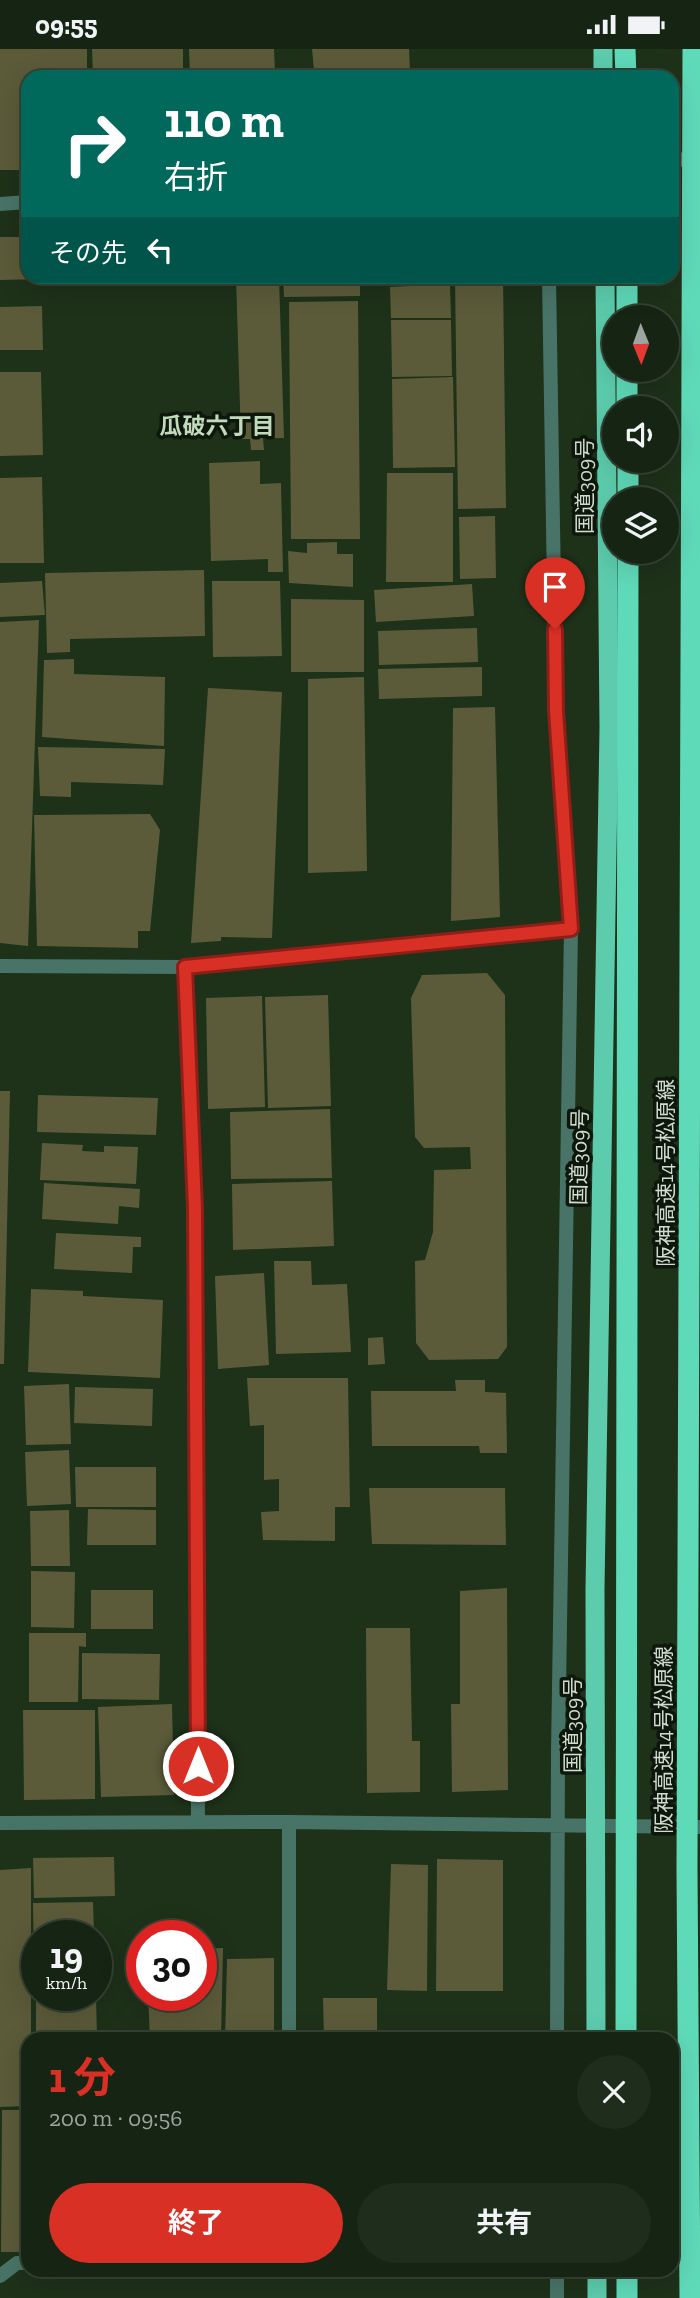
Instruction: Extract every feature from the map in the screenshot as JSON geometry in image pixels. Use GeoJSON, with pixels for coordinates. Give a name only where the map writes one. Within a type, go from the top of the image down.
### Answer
{"type":"FeatureCollection","features":[{"type":"Feature","properties":{"kind":"highway"},"geometry":{"type":"LineString","coordinates":[[603,49],[603,70]]}},
{"type":"Feature","properties":{"kind":"highway"},"geometry":{"type":"LineString","coordinates":[[625,49],[626,70]]}},
{"type":"Feature","properties":{"kind":"highway","name":"阪神高速14号松原線"},"geometry":{"type":"LineString","coordinates":[[690,2298],[687,1828],[694,49]]}},
{"type":"Feature","properties":{"kind":"highway","name":"国道309号"},"geometry":{"type":"LineString","coordinates":[[596,2032],[594,1589],[608,728],[605,284]]}},
{"type":"Feature","properties":{"kind":"highway"},"geometry":{"type":"LineString","coordinates":[[627,284],[627,305]]}},
{"type":"Feature","properties":{"kind":"highway","name":"阪神高速14号松原線"},"geometry":{"type":"LineString","coordinates":[[626,2032],[628,564]]}},
{"type":"Feature","properties":{"kind":"highway"},"geometry":{"type":"LineString","coordinates":[[597,2277],[597,2298]]}},
{"type":"Feature","properties":{"kind":"highway"},"geometry":{"type":"LineString","coordinates":[[627,2277],[627,2298]]}},
{"type":"Feature","properties":{"kind":"street"},"geometry":{"type":"LineString","coordinates":[[679,160],[700,157]]}},
{"type":"Feature","properties":{"kind":"street"},"geometry":{"type":"LineString","coordinates":[[0,204],[21,202]]}},
{"type":"Feature","properties":{"kind":"street"},"geometry":{"type":"LineString","coordinates":[[549,284],[556,711],[571,929],[557,1824],[557,2032]]}},
{"type":"Feature","properties":{"kind":"street"},"geometry":{"type":"LineString","coordinates":[[0,965],[185,967],[571,929]]}},
{"type":"Feature","properties":{"kind":"street"},"geometry":{"type":"LineString","coordinates":[[185,967],[195,1208],[198,1822]]}},
{"type":"Feature","properties":{"kind":"street"},"geometry":{"type":"LineString","coordinates":[[0,1822],[700,1827]]}},
{"type":"Feature","properties":{"kind":"street"},"geometry":{"type":"LineString","coordinates":[[289,1822],[289,2032]]}},
{"type":"Feature","properties":{"kind":"street"},"geometry":{"type":"LineString","coordinates":[[0,2276],[17,2263],[21,2263]]}},
{"type":"Feature","properties":{"kind":"street"},"geometry":{"type":"LineString","coordinates":[[557,2277],[557,2298]]}},
{"type":"Feature","properties":{"kind":"building"},"geometry":{"type":"Polygon","coordinates":[[[0,49],[87,49],[87,70],[21,70],[21,170],[0,170],[0,49]]]}},
{"type":"Feature","properties":{"kind":"building"},"geometry":{"type":"Polygon","coordinates":[[[92,49],[183,49],[183,70],[93,70],[92,49]]]}},
{"type":"Feature","properties":{"kind":"building"},"geometry":{"type":"Polygon","coordinates":[[[189,49],[274,49],[275,70],[190,70],[189,49]]]}},
{"type":"Feature","properties":{"kind":"building"},"geometry":{"type":"Polygon","coordinates":[[[312,49],[409,49],[410,70],[314,70],[312,49]]]}},
{"type":"Feature","properties":{"kind":"building"},"geometry":{"type":"Polygon","coordinates":[[[0,237],[21,237],[21,280],[0,280],[0,237]]]}},
{"type":"Feature","properties":{"kind":"building"},"geometry":{"type":"Polygon","coordinates":[[[236,284],[279,284],[284,438],[263,438],[264,450],[251,450],[250,439],[241,439],[236,284]]]}},
{"type":"Feature","properties":{"kind":"building"},"geometry":{"type":"Polygon","coordinates":[[[283,284],[360,284],[360,296],[284,297],[283,284]]]}},
{"type":"Feature","properties":{"kind":"building"},"geometry":{"type":"Polygon","coordinates":[[[450,284],[451,318],[391,318],[390,287],[450,284]]]}},
{"type":"Feature","properties":{"kind":"building"},"geometry":{"type":"Polygon","coordinates":[[[455,284],[503,284],[506,508],[458,509],[455,284]]]}},
{"type":"Feature","properties":{"kind":"building"},"geometry":{"type":"Polygon","coordinates":[[[358,301],[360,539],[291,539],[289,302],[358,301]]]}},
{"type":"Feature","properties":{"kind":"building"},"geometry":{"type":"Polygon","coordinates":[[[42,306],[43,350],[0,350],[0,307],[42,306]]]}},
{"type":"Feature","properties":{"kind":"building"},"geometry":{"type":"Polygon","coordinates":[[[391,320],[451,320],[452,376],[392,377],[391,320]]]}},
{"type":"Feature","properties":{"kind":"building"},"geometry":{"type":"Polygon","coordinates":[[[0,372],[41,372],[43,455],[0,456],[0,372]]]}},
{"type":"Feature","properties":{"kind":"building"},"geometry":{"type":"Polygon","coordinates":[[[453,377],[455,467],[393,468],[392,379],[453,377]]]}},
{"type":"Feature","properties":{"kind":"building"},"geometry":{"type":"Polygon","coordinates":[[[260,461],[260,484],[281,483],[283,572],[268,572],[268,559],[211,561],[209,463],[260,461]]]}},
{"type":"Feature","properties":{"kind":"building"},"geometry":{"type":"Polygon","coordinates":[[[387,473],[453,473],[453,582],[386,582],[387,473]]]}},
{"type":"Feature","properties":{"kind":"building"},"geometry":{"type":"Polygon","coordinates":[[[42,477],[44,563],[0,563],[0,478],[42,477]]]}},
{"type":"Feature","properties":{"kind":"building"},"geometry":{"type":"Polygon","coordinates":[[[495,516],[496,578],[460,579],[459,517],[495,516]]]}},
{"type":"Feature","properties":{"kind":"building"},"geometry":{"type":"Polygon","coordinates":[[[337,542],[337,554],[353,554],[353,587],[289,583],[288,551],[307,553],[307,543],[337,542]]]}},
{"type":"Feature","properties":{"kind":"building"},"geometry":{"type":"Polygon","coordinates":[[[204,570],[205,636],[70,639],[70,652],[47,653],[45,573],[204,570]]]}},
{"type":"Feature","properties":{"kind":"building"},"geometry":{"type":"Polygon","coordinates":[[[42,581],[45,615],[0,617],[0,583],[42,581]]]}},
{"type":"Feature","properties":{"kind":"building"},"geometry":{"type":"Polygon","coordinates":[[[212,581],[280,581],[282,656],[213,657],[212,581]]]}},
{"type":"Feature","properties":{"kind":"building"},"geometry":{"type":"Polygon","coordinates":[[[472,584],[474,616],[376,622],[374,590],[472,584]]]}},
{"type":"Feature","properties":{"kind":"building"},"geometry":{"type":"Polygon","coordinates":[[[291,599],[364,600],[364,672],[291,672],[291,599]]]}},
{"type":"Feature","properties":{"kind":"building"},"geometry":{"type":"Polygon","coordinates":[[[39,620],[28,946],[0,943],[0,622],[39,620]]]}},
{"type":"Feature","properties":{"kind":"building"},"geometry":{"type":"Polygon","coordinates":[[[477,628],[478,662],[379,665],[378,631],[477,628]]]}},
{"type":"Feature","properties":{"kind":"building"},"geometry":{"type":"Polygon","coordinates":[[[74,659],[74,674],[165,677],[164,746],[42,737],[44,660],[74,659]]]}},
{"type":"Feature","properties":{"kind":"building"},"geometry":{"type":"Polygon","coordinates":[[[482,667],[482,696],[379,699],[378,669],[482,667]]]}},
{"type":"Feature","properties":{"kind":"building"},"geometry":{"type":"Polygon","coordinates":[[[364,677],[367,871],[308,873],[308,679],[364,677]]]}},
{"type":"Feature","properties":{"kind":"building"},"geometry":{"type":"Polygon","coordinates":[[[208,688],[282,692],[272,938],[221,937],[221,941],[191,943],[208,688]]]}},
{"type":"Feature","properties":{"kind":"building"},"geometry":{"type":"Polygon","coordinates":[[[495,707],[500,917],[451,921],[453,708],[495,707]]]}},
{"type":"Feature","properties":{"kind":"building"},"geometry":{"type":"Polygon","coordinates":[[[38,747],[165,749],[163,785],[71,782],[71,797],[40,796],[38,747]]]}},
{"type":"Feature","properties":{"kind":"building"},"geometry":{"type":"Polygon","coordinates":[[[150,814],[160,830],[150,931],[138,931],[138,948],[37,946],[34,815],[150,814]]]}},
{"type":"Feature","properties":{"kind":"building"},"geometry":{"type":"Polygon","coordinates":[[[487,973],[505,995],[507,1347],[498,1359],[429,1360],[416,1343],[415,1261],[425,1260],[433,1232],[434,1170],[471,1169],[470,1147],[424,1148],[415,1137],[411,998],[422,975],[487,973]]]}},
{"type":"Feature","properties":{"kind":"building"},"geometry":{"type":"Polygon","coordinates":[[[328,995],[331,1106],[268,1108],[265,997],[328,995]]]}},
{"type":"Feature","properties":{"kind":"building"},"geometry":{"type":"Polygon","coordinates":[[[262,996],[265,1107],[208,1109],[206,998],[262,996]]]}},
{"type":"Feature","properties":{"kind":"building"},"geometry":{"type":"Polygon","coordinates":[[[0,1091],[10,1091],[4,1364],[0,1364],[0,1091]]]}},
{"type":"Feature","properties":{"kind":"building"},"geometry":{"type":"Polygon","coordinates":[[[38,1095],[158,1098],[156,1135],[37,1132],[38,1095]]]}},
{"type":"Feature","properties":{"kind":"building"},"geometry":{"type":"Polygon","coordinates":[[[330,1109],[332,1178],[231,1179],[230,1112],[330,1109]]]}},
{"type":"Feature","properties":{"kind":"building"},"geometry":{"type":"Polygon","coordinates":[[[42,1143],[83,1145],[82,1151],[104,1152],[104,1146],[138,1147],[136,1184],[40,1180],[42,1143]]]}},
{"type":"Feature","properties":{"kind":"building"},"geometry":{"type":"Polygon","coordinates":[[[332,1181],[334,1246],[233,1250],[232,1184],[332,1181]]]}},
{"type":"Feature","properties":{"kind":"building"},"geometry":{"type":"Polygon","coordinates":[[[44,1183],[140,1189],[139,1208],[119,1206],[118,1224],[42,1219],[44,1183]]]}},
{"type":"Feature","properties":{"kind":"building"},"geometry":{"type":"Polygon","coordinates":[[[56,1233],[141,1237],[141,1247],[133,1247],[132,1273],[54,1269],[56,1233]]]}},
{"type":"Feature","properties":{"kind":"building"},"geometry":{"type":"Polygon","coordinates":[[[274,1261],[311,1261],[312,1285],[347,1284],[351,1352],[276,1354],[274,1261]]]}},
{"type":"Feature","properties":{"kind":"building"},"geometry":{"type":"Polygon","coordinates":[[[264,1273],[269,1365],[218,1369],[215,1276],[264,1273]]]}},
{"type":"Feature","properties":{"kind":"building"},"geometry":{"type":"Polygon","coordinates":[[[31,1289],[83,1291],[83,1296],[163,1300],[160,1378],[28,1372],[31,1289]]]}},
{"type":"Feature","properties":{"kind":"building"},"geometry":{"type":"Polygon","coordinates":[[[383,1337],[385,1364],[368,1365],[368,1338],[383,1337]]]}},
{"type":"Feature","properties":{"kind":"building"},"geometry":{"type":"Polygon","coordinates":[[[247,1378],[348,1378],[350,1507],[335,1507],[335,1541],[263,1540],[261,1512],[279,1511],[279,1479],[264,1480],[264,1425],[250,1426],[247,1378]]]}},
{"type":"Feature","properties":{"kind":"building"},"geometry":{"type":"Polygon","coordinates":[[[455,1380],[485,1380],[485,1392],[506,1393],[507,1453],[480,1453],[479,1446],[372,1446],[371,1391],[456,1391],[455,1380]]]}},
{"type":"Feature","properties":{"kind":"building"},"geometry":{"type":"Polygon","coordinates":[[[69,1384],[71,1444],[26,1445],[24,1386],[69,1384]]]}},
{"type":"Feature","properties":{"kind":"building"},"geometry":{"type":"Polygon","coordinates":[[[75,1387],[153,1389],[152,1426],[74,1423],[75,1387]]]}},
{"type":"Feature","properties":{"kind":"building"},"geometry":{"type":"Polygon","coordinates":[[[69,1450],[71,1504],[27,1506],[25,1452],[69,1450]]]}},
{"type":"Feature","properties":{"kind":"building"},"geometry":{"type":"Polygon","coordinates":[[[75,1467],[156,1467],[156,1507],[76,1507],[75,1467]]]}},
{"type":"Feature","properties":{"kind":"building"},"geometry":{"type":"Polygon","coordinates":[[[369,1488],[505,1488],[506,1545],[372,1544],[369,1488]]]}},
{"type":"Feature","properties":{"kind":"building"},"geometry":{"type":"Polygon","coordinates":[[[88,1509],[156,1510],[156,1545],[87,1545],[88,1509]]]}},
{"type":"Feature","properties":{"kind":"building"},"geometry":{"type":"Polygon","coordinates":[[[69,1510],[70,1566],[31,1566],[30,1511],[69,1510]]]}},
{"type":"Feature","properties":{"kind":"building"},"geometry":{"type":"Polygon","coordinates":[[[31,1571],[75,1572],[74,1628],[31,1627],[31,1571]]]}},
{"type":"Feature","properties":{"kind":"building"},"geometry":{"type":"Polygon","coordinates":[[[507,1588],[508,1790],[452,1792],[451,1704],[460,1704],[460,1591],[507,1588]]]}},
{"type":"Feature","properties":{"kind":"building"},"geometry":{"type":"Polygon","coordinates":[[[91,1590],[153,1590],[153,1629],[91,1629],[91,1590]]]}},
{"type":"Feature","properties":{"kind":"building"},"geometry":{"type":"Polygon","coordinates":[[[366,1628],[410,1628],[412,1741],[420,1741],[420,1792],[367,1793],[366,1628]]]}},
{"type":"Feature","properties":{"kind":"building"},"geometry":{"type":"Polygon","coordinates":[[[29,1633],[86,1633],[86,1647],[79,1646],[78,1702],[29,1702],[29,1633]]]}},
{"type":"Feature","properties":{"kind":"building"},"geometry":{"type":"Polygon","coordinates":[[[82,1653],[160,1654],[159,1700],[82,1699],[82,1653]]]}},
{"type":"Feature","properties":{"kind":"building"},"geometry":{"type":"Polygon","coordinates":[[[172,1704],[174,1795],[101,1797],[98,1707],[172,1704]]]}},
{"type":"Feature","properties":{"kind":"building"},"geometry":{"type":"Polygon","coordinates":[[[23,1710],[95,1710],[95,1799],[24,1800],[23,1710]]]}},
{"type":"Feature","properties":{"kind":"building"},"geometry":{"type":"Polygon","coordinates":[[[114,1857],[115,1896],[34,1898],[33,1858],[114,1857]]]}},
{"type":"Feature","properties":{"kind":"building"},"geometry":{"type":"Polygon","coordinates":[[[437,1859],[503,1860],[503,1991],[436,1991],[437,1859]]]}},
{"type":"Feature","properties":{"kind":"building"},"geometry":{"type":"Polygon","coordinates":[[[391,1864],[428,1865],[427,1991],[387,1990],[391,1864]]]}},
{"type":"Feature","properties":{"kind":"building"},"geometry":{"type":"Polygon","coordinates":[[[31,1868],[31,1920],[21,1920],[21,2011],[31,2011],[31,2032],[21,2032],[21,2106],[0,2107],[0,1870],[31,1868]]]}},
{"type":"Feature","properties":{"kind":"building"},"geometry":{"type":"Polygon","coordinates":[[[93,1902],[94,1920],[33,1920],[33,1903],[93,1902]]]}},
{"type":"Feature","properties":{"kind":"building"},"geometry":{"type":"Polygon","coordinates":[[[217,1948],[223,1948],[221,2032],[150,2032],[149,2011],[217,2011],[217,1948]]]}},
{"type":"Feature","properties":{"kind":"building"},"geometry":{"type":"Polygon","coordinates":[[[274,1958],[274,2032],[225,2032],[227,1959],[274,1958]]]}},
{"type":"Feature","properties":{"kind":"building"},"geometry":{"type":"Polygon","coordinates":[[[323,1998],[377,1998],[377,2032],[324,2032],[323,1998]]]}},
{"type":"Feature","properties":{"kind":"building"},"geometry":{"type":"Polygon","coordinates":[[[36,2011],[96,2011],[97,2032],[36,2032],[36,2011]]]}},
{"type":"Feature","properties":{"kind":"building"},"geometry":{"type":"Polygon","coordinates":[[[2,2110],[21,2110],[21,2252],[1,2252],[2,2110]]]}},
{"type":"Feature","properties":{"kind":"building"},"geometry":{"type":"Polygon","coordinates":[[[382,2277],[504,2277],[504,2278],[382,2277]]]}},
{"type":"Feature","properties":{"kind":"district","name":"瓜破六丁目"},"geometry":{"type":"Point","coordinates":[217,426]}},
{"type":"Feature","properties":{"kind":"route"},"geometry":{"type":"LineString","coordinates":[[198,1766],[195,1208],[185,967],[571,929],[556,711],[555,629]]}}]}
